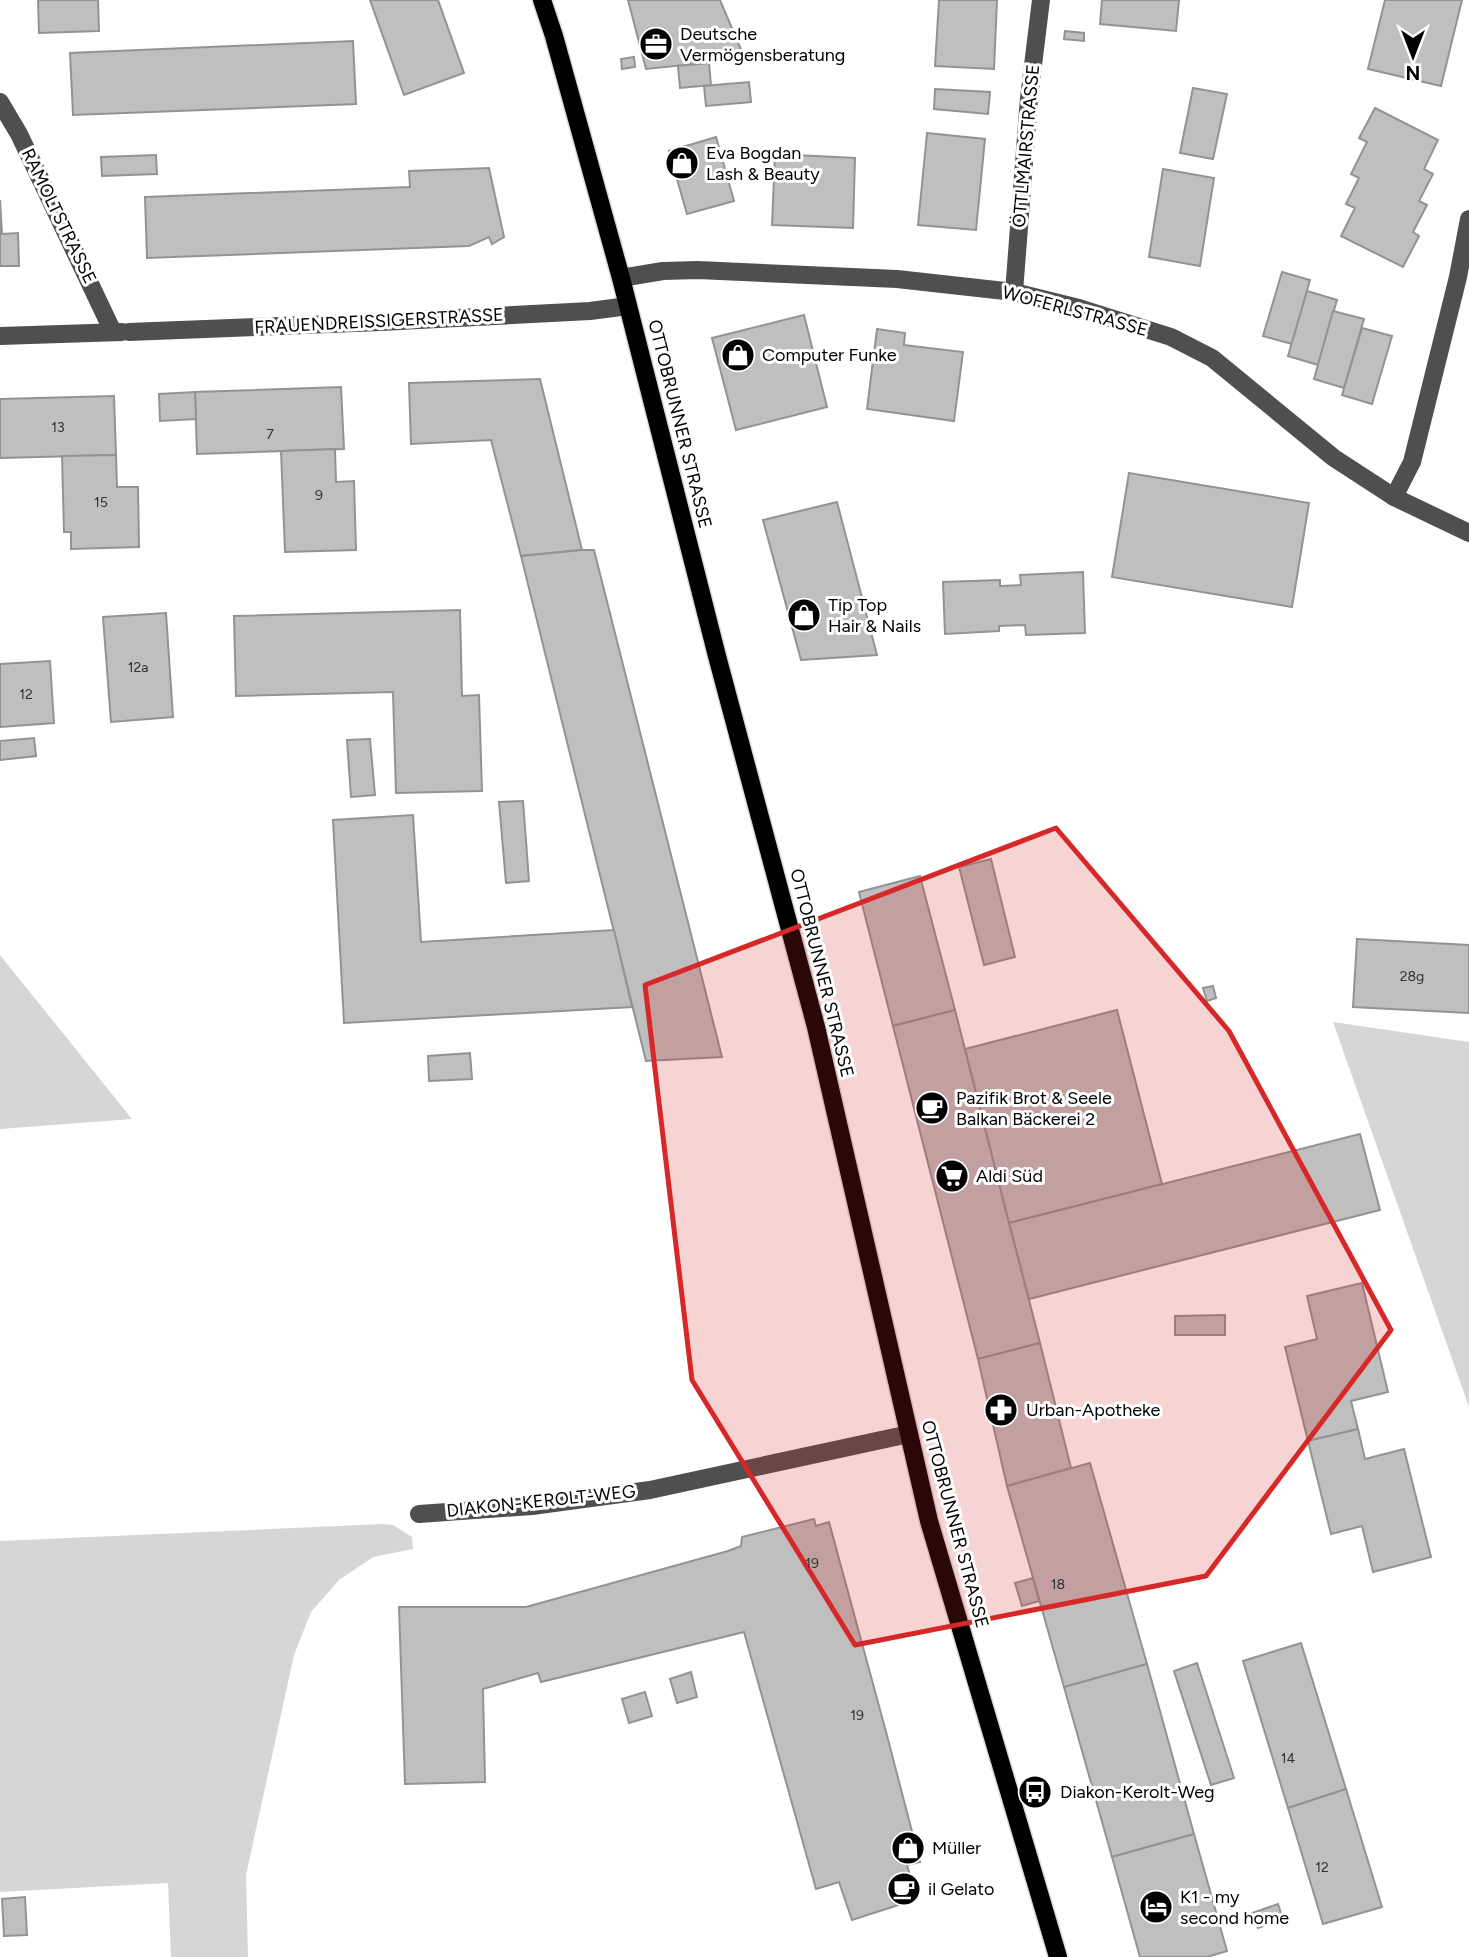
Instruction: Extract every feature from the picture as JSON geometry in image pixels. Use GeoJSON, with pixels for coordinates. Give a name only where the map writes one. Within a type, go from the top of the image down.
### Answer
{"type":"FeatureCollection","features":[{"type":"Feature","properties":{"kind":"main road","name":"OTTOBRUNNER STRASSE"},"geometry":{"type":"LineString","coordinates":[[542,0],[558,48],[621,278],[717,656],[816,1027],[929,1521],[1058,1957]]}},
{"type":"Feature","properties":{"kind":"street","name":"ÖTTLMAIRSTRASSE"},"geometry":{"type":"LineString","coordinates":[[1014,292],[1028,98],[1041,0]]}},
{"type":"Feature","properties":{"kind":"street","name":"RAMOLTSTRASSE"},"geometry":{"type":"LineString","coordinates":[[0,102],[121,332]]}},
{"type":"Feature","properties":{"kind":"street"},"geometry":{"type":"LineString","coordinates":[[1394,497],[1412,462],[1458,277],[1469,219]]}},
{"type":"Feature","properties":{"kind":"street","name":"WOFERLSTRASSE"},"geometry":{"type":"LineString","coordinates":[[621,278],[663,271],[698,270],[897,279],[1014,292],[1079,308],[1171,337],[1212,358],[1334,458],[1394,497],[1469,533]]}},
{"type":"Feature","properties":{"kind":"street","name":"FRAUENDREISSIGERSTRASSE"},"geometry":{"type":"LineString","coordinates":[[0,336],[381,322],[590,312],[628,306]]}},
{"type":"Feature","properties":{"kind":"street","name":"DIAKON-KEROLT-WEG"},"geometry":{"type":"LineString","coordinates":[[419,1514],[533,1506],[650,1490],[909,1434]]}},
{"type":"Feature","properties":{"kind":"highlighted area"},"geometry":{"type":"Polygon","coordinates":[[[1056,828],[1229,1031],[1391,1330],[1206,1576],[855,1645],[692,1380],[645,985],[1056,828]]]}},
{"type":"Feature","properties":{"kind":"shaded area"},"geometry":{"type":"Polygon","coordinates":[[[0,955],[132,1119],[0,1129],[0,955]]]}},
{"type":"Feature","properties":{"kind":"shaded area"},"geometry":{"type":"Polygon","coordinates":[[[1333,1022],[1469,1042],[1469,1407],[1333,1022]]]}},
{"type":"Feature","properties":{"kind":"shaded area"},"geometry":{"type":"Polygon","coordinates":[[[393,1525],[412,1537],[413,1549],[373,1557],[339,1580],[311,1612],[294,1655],[246,1875],[248,1957],[171,1957],[168,1883],[0,1892],[0,1541],[393,1525]]]}},
{"type":"Feature","properties":{"kind":"building"},"geometry":{"type":"Polygon","coordinates":[[[38,0],[98,0],[99,31],[39,33],[38,0]]]}},
{"type":"Feature","properties":{"kind":"building"},"geometry":{"type":"Polygon","coordinates":[[[370,0],[438,0],[464,73],[404,95],[370,0]]]}},
{"type":"Feature","properties":{"kind":"building"},"geometry":{"type":"Polygon","coordinates":[[[628,0],[720,0],[745,59],[646,69],[628,0]]]}},
{"type":"Feature","properties":{"kind":"building"},"geometry":{"type":"Polygon","coordinates":[[[939,0],[997,0],[994,69],[935,66],[939,0]]]}},
{"type":"Feature","properties":{"kind":"building"},"geometry":{"type":"Polygon","coordinates":[[[1102,0],[1179,0],[1176,31],[1100,24],[1102,0]]]}},
{"type":"Feature","properties":{"kind":"building"},"geometry":{"type":"Polygon","coordinates":[[[1385,0],[1462,0],[1441,86],[1368,69],[1385,0]]]}},
{"type":"Feature","properties":{"kind":"building"},"geometry":{"type":"Polygon","coordinates":[[[1065,31],[1084,33],[1084,41],[1064,39],[1065,31]]]}},
{"type":"Feature","properties":{"kind":"building"},"geometry":{"type":"Polygon","coordinates":[[[353,41],[356,104],[73,115],[70,53],[353,41]]]}},
{"type":"Feature","properties":{"kind":"building"},"geometry":{"type":"Polygon","coordinates":[[[634,57],[635,67],[622,69],[621,59],[634,57]]]}},
{"type":"Feature","properties":{"kind":"building"},"geometry":{"type":"Polygon","coordinates":[[[709,63],[711,85],[680,88],[678,66],[709,63]]]}},
{"type":"Feature","properties":{"kind":"building"},"geometry":{"type":"Polygon","coordinates":[[[749,82],[751,102],[706,106],[704,86],[749,82]]]}},
{"type":"Feature","properties":{"kind":"building"},"geometry":{"type":"Polygon","coordinates":[[[1193,88],[1227,94],[1213,159],[1180,153],[1193,88]]]}},
{"type":"Feature","properties":{"kind":"building"},"geometry":{"type":"Polygon","coordinates":[[[935,89],[990,92],[988,114],[934,109],[935,89]]]}},
{"type":"Feature","properties":{"kind":"building"},"geometry":{"type":"Polygon","coordinates":[[[1375,108],[1438,140],[1424,169],[1433,174],[1419,201],[1427,205],[1413,232],[1419,236],[1403,267],[1341,236],[1355,208],[1346,204],[1359,178],[1351,174],[1367,142],[1359,138],[1375,108]]]}},
{"type":"Feature","properties":{"kind":"building"},"geometry":{"type":"Polygon","coordinates":[[[927,133],[985,139],[976,230],[918,225],[927,133]]]}},
{"type":"Feature","properties":{"kind":"building"},"geometry":{"type":"Polygon","coordinates":[[[716,137],[734,201],[687,214],[669,151],[716,137]]]}},
{"type":"Feature","properties":{"kind":"building"},"geometry":{"type":"Polygon","coordinates":[[[775,154],[855,158],[853,228],[772,225],[775,154]]]}},
{"type":"Feature","properties":{"kind":"building"},"geometry":{"type":"Polygon","coordinates":[[[156,155],[157,174],[102,176],[101,157],[156,155]]]}},
{"type":"Feature","properties":{"kind":"building"},"geometry":{"type":"Polygon","coordinates":[[[489,168],[504,237],[492,244],[489,237],[469,246],[147,258],[145,197],[410,187],[409,171],[489,168]]]}},
{"type":"Feature","properties":{"kind":"building"},"geometry":{"type":"Polygon","coordinates":[[[1163,169],[1214,178],[1200,266],[1149,257],[1163,169]]]}},
{"type":"Feature","properties":{"kind":"building"},"geometry":{"type":"Polygon","coordinates":[[[0,200],[2,234],[18,233],[19,266],[0,266],[0,200]]]}},
{"type":"Feature","properties":{"kind":"building"},"geometry":{"type":"Polygon","coordinates":[[[1282,272],[1310,280],[1292,344],[1263,336],[1282,272]]]}},
{"type":"Feature","properties":{"kind":"building"},"geometry":{"type":"Polygon","coordinates":[[[1307,291],[1337,300],[1318,365],[1288,356],[1307,291]]]}},
{"type":"Feature","properties":{"kind":"building"},"geometry":{"type":"Polygon","coordinates":[[[1333,311],[1364,319],[1344,388],[1314,379],[1333,311]]]}},
{"type":"Feature","properties":{"kind":"building"},"geometry":{"type":"Polygon","coordinates":[[[804,315],[827,407],[736,430],[712,338],[804,315]]]}},
{"type":"Feature","properties":{"kind":"building"},"geometry":{"type":"Polygon","coordinates":[[[1362,328],[1392,336],[1372,404],[1342,395],[1362,328]]]}},
{"type":"Feature","properties":{"kind":"building"},"geometry":{"type":"Polygon","coordinates":[[[877,329],[905,333],[904,345],[963,352],[954,421],[867,409],[877,329]]]}},
{"type":"Feature","properties":{"kind":"building"},"geometry":{"type":"Polygon","coordinates":[[[540,379],[582,550],[521,556],[491,440],[411,444],[409,383],[540,379]]]}},
{"type":"Feature","properties":{"kind":"building"},"geometry":{"type":"Polygon","coordinates":[[[341,387],[344,449],[197,454],[195,392],[341,387]]]}},
{"type":"Feature","properties":{"kind":"building"},"geometry":{"type":"Polygon","coordinates":[[[195,392],[196,419],[160,421],[159,394],[195,392]]]}},
{"type":"Feature","properties":{"kind":"building"},"geometry":{"type":"Polygon","coordinates":[[[114,396],[116,455],[0,458],[0,399],[114,396]]]}},
{"type":"Feature","properties":{"kind":"building"},"geometry":{"type":"Polygon","coordinates":[[[335,449],[336,482],[354,481],[356,550],[285,552],[281,451],[335,449]]]}},
{"type":"Feature","properties":{"kind":"building"},"geometry":{"type":"Polygon","coordinates":[[[116,455],[117,487],[138,487],[139,547],[71,549],[71,532],[64,532],[62,456],[116,455]]]}},
{"type":"Feature","properties":{"kind":"building"},"geometry":{"type":"Polygon","coordinates":[[[1129,473],[1309,503],[1292,607],[1112,577],[1129,473]]]}},
{"type":"Feature","properties":{"kind":"building"},"geometry":{"type":"Polygon","coordinates":[[[837,502],[877,655],[801,660],[763,520],[837,502]]]}},
{"type":"Feature","properties":{"kind":"building"},"geometry":{"type":"Polygon","coordinates":[[[594,550],[722,1057],[646,1061],[521,556],[594,550]]]}},
{"type":"Feature","properties":{"kind":"building"},"geometry":{"type":"Polygon","coordinates":[[[1083,572],[1085,633],[1026,635],[1025,625],[999,626],[999,631],[945,634],[943,582],[1000,580],[1000,586],[1021,585],[1020,575],[1083,572]]]}},
{"type":"Feature","properties":{"kind":"building"},"geometry":{"type":"Polygon","coordinates":[[[460,610],[462,696],[479,695],[482,791],[396,793],[393,692],[236,696],[234,616],[460,610]]]}},
{"type":"Feature","properties":{"kind":"building"},"geometry":{"type":"Polygon","coordinates":[[[166,613],[173,717],[111,722],[103,617],[166,613]]]}},
{"type":"Feature","properties":{"kind":"building"},"geometry":{"type":"Polygon","coordinates":[[[50,661],[54,723],[0,727],[0,664],[50,661]]]}},
{"type":"Feature","properties":{"kind":"building"},"geometry":{"type":"Polygon","coordinates":[[[34,738],[36,756],[0,760],[0,741],[34,738]]]}},
{"type":"Feature","properties":{"kind":"building"},"geometry":{"type":"Polygon","coordinates":[[[370,739],[375,795],[351,797],[347,740],[370,739]]]}},
{"type":"Feature","properties":{"kind":"building"},"geometry":{"type":"Polygon","coordinates":[[[523,801],[529,881],[506,883],[499,802],[523,801]]]}},
{"type":"Feature","properties":{"kind":"building"},"geometry":{"type":"Polygon","coordinates":[[[413,815],[421,942],[614,930],[632,1007],[344,1023],[333,820],[413,815]]]}},
{"type":"Feature","properties":{"kind":"building"},"geometry":{"type":"Polygon","coordinates":[[[991,859],[1015,957],[984,965],[959,867],[991,859]]]}},
{"type":"Feature","properties":{"kind":"building"},"geometry":{"type":"Polygon","coordinates":[[[920,876],[955,1010],[893,1026],[859,892],[920,876]]]}},
{"type":"Feature","properties":{"kind":"building"},"geometry":{"type":"Polygon","coordinates":[[[1357,939],[1469,945],[1469,1013],[1353,1007],[1357,939]]]}},
{"type":"Feature","properties":{"kind":"building"},"geometry":{"type":"Polygon","coordinates":[[[1213,986],[1216,998],[1207,1001],[1203,988],[1213,986]]]}},
{"type":"Feature","properties":{"kind":"building"},"geometry":{"type":"Polygon","coordinates":[[[955,1010],[1040,1343],[978,1359],[893,1026],[955,1010]]]}},
{"type":"Feature","properties":{"kind":"building"},"geometry":{"type":"Polygon","coordinates":[[[1117,1010],[1162,1184],[1009,1223],[965,1049],[1117,1010]]]}},
{"type":"Feature","properties":{"kind":"building"},"geometry":{"type":"Polygon","coordinates":[[[470,1053],[472,1079],[429,1081],[428,1056],[470,1053]]]}},
{"type":"Feature","properties":{"kind":"building"},"geometry":{"type":"Polygon","coordinates":[[[1360,1134],[1380,1210],[1029,1299],[1009,1223],[1360,1134]]]}},
{"type":"Feature","properties":{"kind":"building"},"geometry":{"type":"Polygon","coordinates":[[[1362,1283],[1388,1392],[1351,1401],[1358,1429],[1308,1441],[1285,1347],[1317,1339],[1307,1296],[1362,1283]]]}},
{"type":"Feature","properties":{"kind":"building"},"geometry":{"type":"Polygon","coordinates":[[[1225,1315],[1225,1335],[1175,1335],[1175,1316],[1225,1315]]]}},
{"type":"Feature","properties":{"kind":"building"},"geometry":{"type":"Polygon","coordinates":[[[1040,1343],[1071,1468],[1007,1486],[978,1359],[1040,1343]]]}},
{"type":"Feature","properties":{"kind":"building"},"geometry":{"type":"Polygon","coordinates":[[[1358,1429],[1365,1459],[1404,1449],[1431,1557],[1373,1572],[1362,1526],[1331,1534],[1308,1441],[1358,1429]]]}},
{"type":"Feature","properties":{"kind":"building"},"geometry":{"type":"Polygon","coordinates":[[[1090,1463],[1147,1664],[1064,1687],[1007,1486],[1090,1463]]]}},
{"type":"Feature","properties":{"kind":"building"},"geometry":{"type":"Polygon","coordinates":[[[814,1519],[816,1526],[829,1522],[885,1728],[920,1862],[907,1865],[917,1899],[852,1920],[839,1882],[816,1889],[744,1632],[541,1682],[538,1673],[483,1689],[485,1782],[405,1784],[399,1607],[526,1607],[728,1551],[741,1546],[742,1537],[814,1519]]]}},
{"type":"Feature","properties":{"kind":"building"},"geometry":{"type":"Polygon","coordinates":[[[1033,1578],[1039,1601],[1022,1606],[1015,1583],[1033,1578]]]}},
{"type":"Feature","properties":{"kind":"building"},"geometry":{"type":"Polygon","coordinates":[[[1301,1643],[1346,1789],[1288,1808],[1243,1661],[1301,1643]]]}},
{"type":"Feature","properties":{"kind":"building"},"geometry":{"type":"Polygon","coordinates":[[[1197,1663],[1234,1778],[1211,1785],[1174,1671],[1197,1663]]]}},
{"type":"Feature","properties":{"kind":"building"},"geometry":{"type":"Polygon","coordinates":[[[1147,1664],[1194,1834],[1112,1857],[1064,1687],[1147,1664]]]}},
{"type":"Feature","properties":{"kind":"building"},"geometry":{"type":"Polygon","coordinates":[[[691,1672],[697,1697],[677,1703],[670,1679],[691,1672]]]}},
{"type":"Feature","properties":{"kind":"building"},"geometry":{"type":"Polygon","coordinates":[[[645,1692],[652,1716],[629,1723],[622,1699],[645,1692]]]}},
{"type":"Feature","properties":{"kind":"building"},"geometry":{"type":"Polygon","coordinates":[[[1346,1789],[1382,1907],[1323,1924],[1288,1808],[1346,1789]]]}},
{"type":"Feature","properties":{"kind":"building"},"geometry":{"type":"Polygon","coordinates":[[[1194,1834],[1227,1951],[1207,1957],[1140,1957],[1112,1857],[1194,1834]]]}},
{"type":"Feature","properties":{"kind":"building"},"geometry":{"type":"Polygon","coordinates":[[[25,1897],[27,1935],[4,1936],[2,1899],[25,1897]]]}},
{"type":"Feature","properties":{"kind":"building"},"geometry":{"type":"Polygon","coordinates":[[[1278,1904],[1283,1919],[1258,1928],[1252,1913],[1278,1904]]]}},
{"type":"Feature","properties":{"kind":"place","name":"Deutsche Vermögensberatung"},"geometry":{"type":"Point","coordinates":[656,44]}},
{"type":"Feature","properties":{"kind":"place","name":"Eva Bogdan Lash & Beauty"},"geometry":{"type":"Point","coordinates":[682,163]}},
{"type":"Feature","properties":{"kind":"place","name":"Computer Funke"},"geometry":{"type":"Point","coordinates":[738,355]}},
{"type":"Feature","properties":{"kind":"place","name":"Tip Top Hair & Nails"},"geometry":{"type":"Point","coordinates":[804,615]}},
{"type":"Feature","properties":{"kind":"place","name":"Pazifik Brot & Seele Balkan Bäckerei 2"},"geometry":{"type":"Point","coordinates":[932,1108]}},
{"type":"Feature","properties":{"kind":"place","name":"Aldi Süd"},"geometry":{"type":"Point","coordinates":[952,1176]}},
{"type":"Feature","properties":{"kind":"place","name":"Urban-Apotheke"},"geometry":{"type":"Point","coordinates":[1001,1410]}},
{"type":"Feature","properties":{"kind":"place","name":"Diakon-Kerolt-Weg"},"geometry":{"type":"Point","coordinates":[1035,1792]}},
{"type":"Feature","properties":{"kind":"place","name":"Müller"},"geometry":{"type":"Point","coordinates":[908,1848]}},
{"type":"Feature","properties":{"kind":"place","name":"il Gelato"},"geometry":{"type":"Point","coordinates":[904,1889]}},
{"type":"Feature","properties":{"kind":"place","name":"K1 - my second home"},"geometry":{"type":"Point","coordinates":[1156,1907]}}]}
